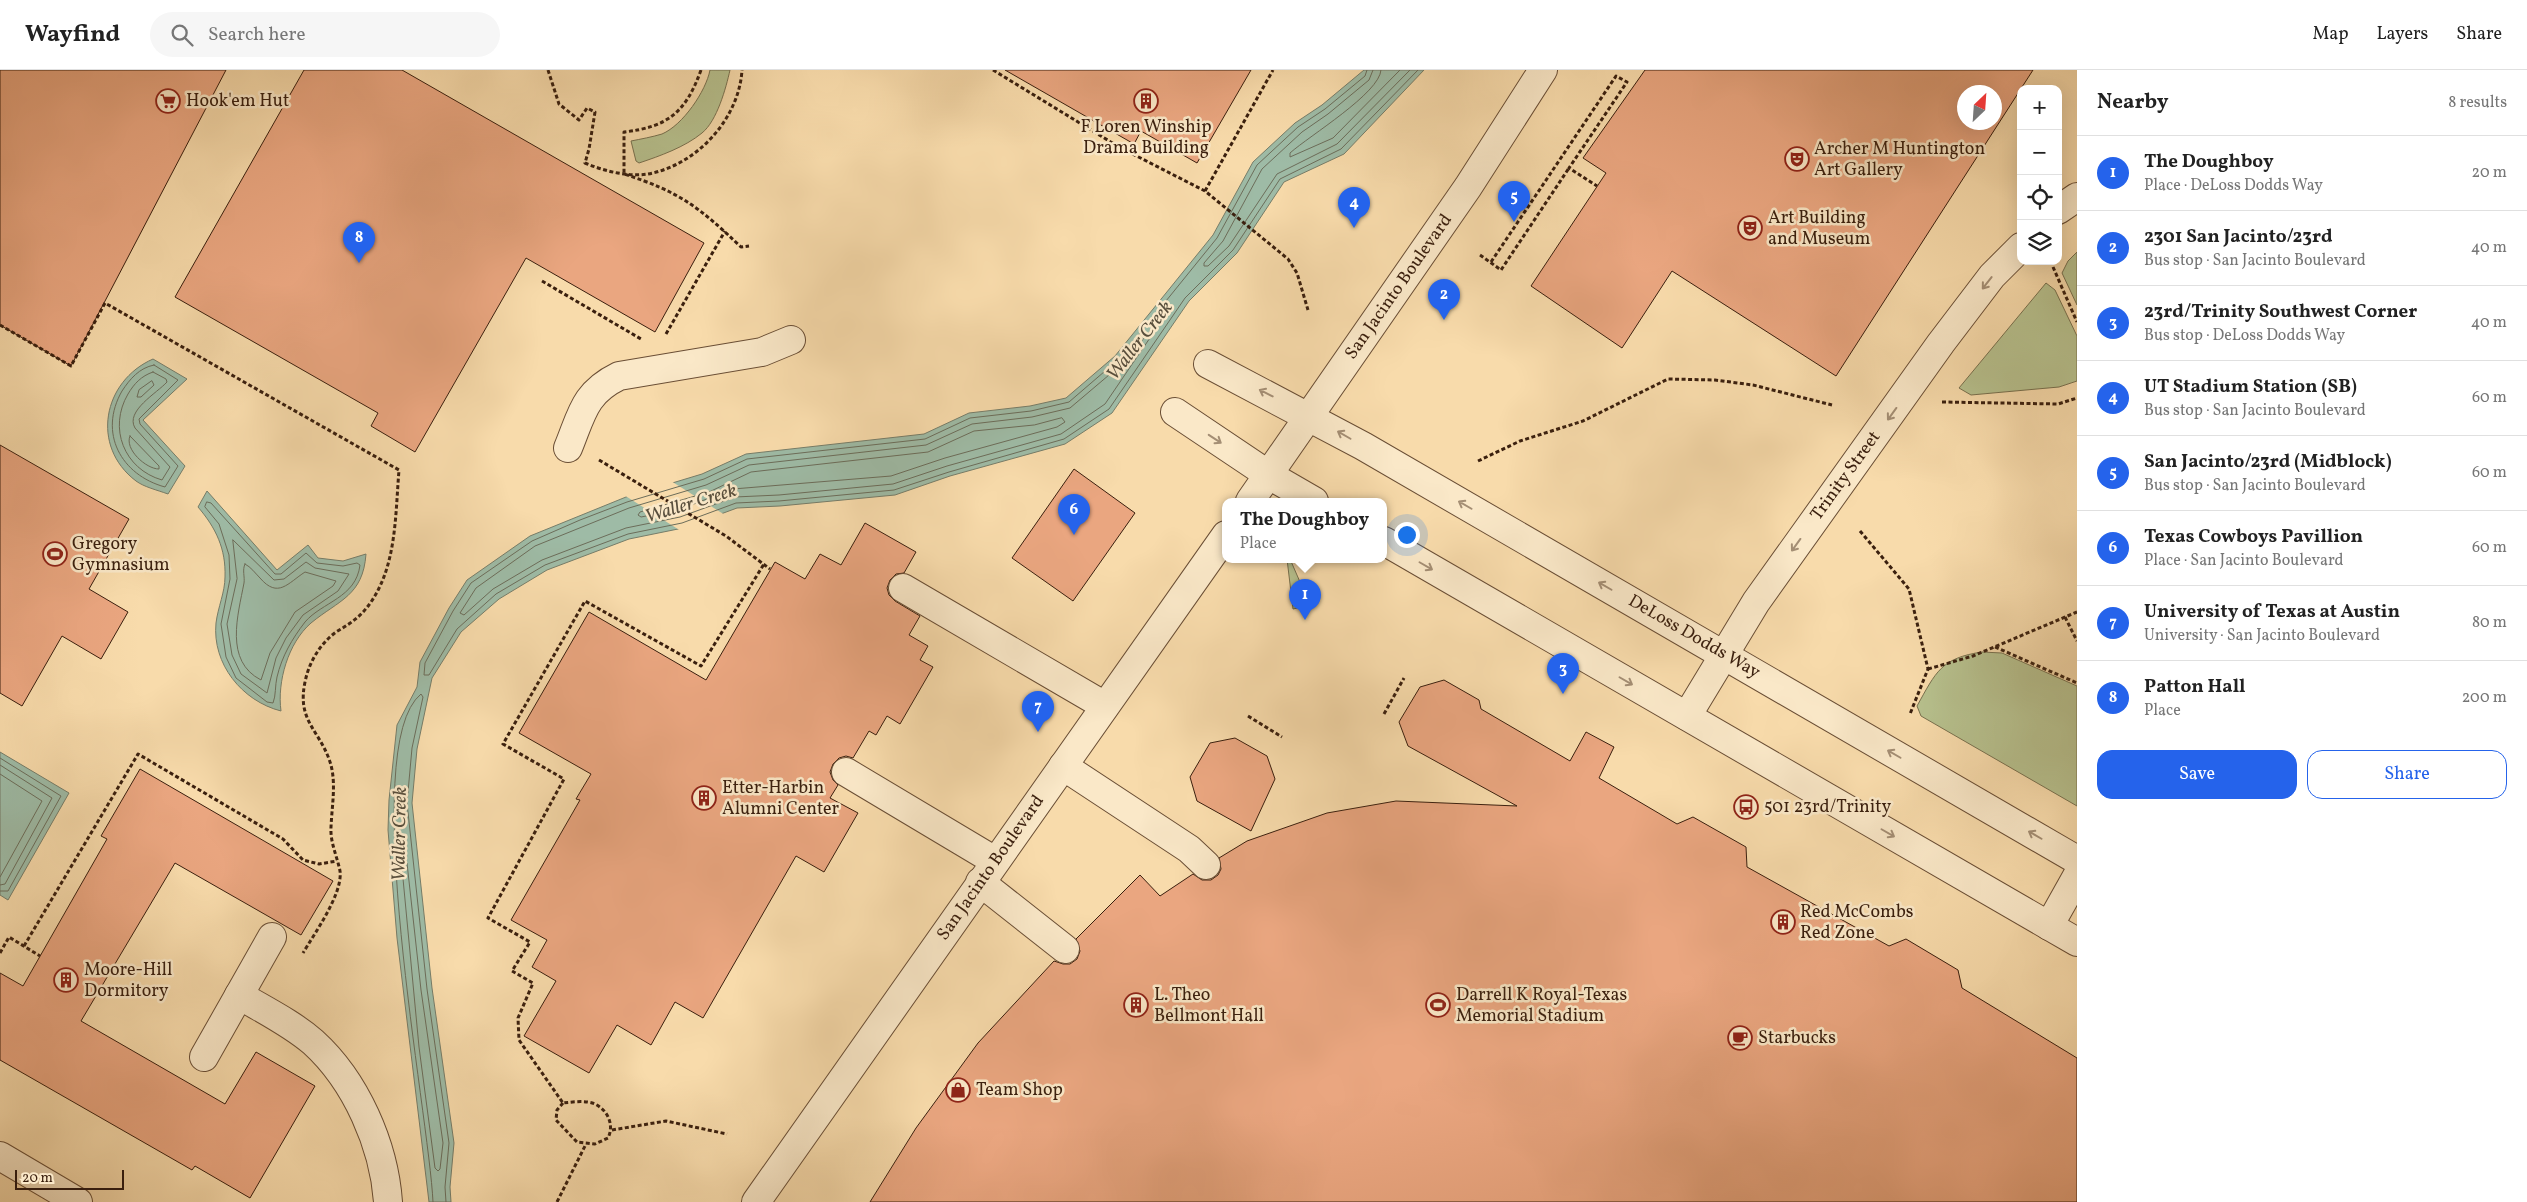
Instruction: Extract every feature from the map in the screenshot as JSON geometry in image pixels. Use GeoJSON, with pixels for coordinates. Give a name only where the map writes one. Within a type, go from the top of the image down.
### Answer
{"type":"FeatureCollection","features":[{"type":"Feature","properties":{"kind":"street","name":"San Jacinto Boulevard"},"geometry":{"type":"LineString","coordinates":[[1252,498],[1468,187],[1543,70]]}},
{"type":"Feature","properties":{"kind":"street"},"geometry":{"type":"LineString","coordinates":[[2062,207],[2077,197]]}},
{"type":"Feature","properties":{"kind":"street","name":"Trinity Street"},"geometry":{"type":"LineString","coordinates":[[1687,716],[1756,602],[1941,343],[1992,276],[2017,251]]}},
{"type":"Feature","properties":{"kind":"street"},"geometry":{"type":"LineString","coordinates":[[568,448],[585,405],[593,392],[603,384],[619,376],[762,352],[791,340]]}},
{"type":"Feature","properties":{"kind":"street","name":"DeLoss Dodds Way"},"geometry":{"type":"LineString","coordinates":[[1208,364],[1310,416],[2077,860]]}},
{"type":"Feature","properties":{"kind":"street"},"geometry":{"type":"LineString","coordinates":[[1175,412],[1269,475],[1309,498]]}},
{"type":"Feature","properties":{"kind":"street","name":"San Jacinto Boulevard"},"geometry":{"type":"LineString","coordinates":[[756,1202],[1222,541]]}},
{"type":"Feature","properties":{"kind":"street"},"geometry":{"type":"LineString","coordinates":[[1387,544],[2077,942]]}},
{"type":"Feature","properties":{"kind":"street"},"geometry":{"type":"LineString","coordinates":[[903,588],[1105,706]]}},
{"type":"Feature","properties":{"kind":"street"},"geometry":{"type":"LineString","coordinates":[[1063,766],[1189,848],[1206,865]]}},
{"type":"Feature","properties":{"kind":"street"},"geometry":{"type":"LineString","coordinates":[[846,772],[988,872],[1065,949]]}},
{"type":"Feature","properties":{"kind":"street"},"geometry":{"type":"LineString","coordinates":[[2049,926],[2077,876]]}},
{"type":"Feature","properties":{"kind":"street"},"geometry":{"type":"LineString","coordinates":[[204,1057],[272,937]]}},
{"type":"Feature","properties":{"kind":"street"},"geometry":{"type":"LineString","coordinates":[[239,995],[293,1026],[314,1043],[335,1068],[355,1097],[382,1156],[388,1202]]}},
{"type":"Feature","properties":{"kind":"street"},"geometry":{"type":"LineString","coordinates":[[0,1156],[78,1202]]}},
{"type":"Feature","properties":{"kind":"path"},"geometry":{"type":"LineString","coordinates":[[548,70],[559,104],[579,120],[587,108],[595,112],[585,163],[661,186],[689,201],[713,219],[741,247],[749,246]]}},
{"type":"Feature","properties":{"kind":"path"},"geometry":{"type":"LineString","coordinates":[[624,174],[624,132],[647,129],[672,117],[693,94],[701,70]]}},
{"type":"Feature","properties":{"kind":"path"},"geometry":{"type":"LineString","coordinates":[[624,174],[648,174],[672,166],[702,148],[728,116],[738,94],[742,70]]}},
{"type":"Feature","properties":{"kind":"path"},"geometry":{"type":"LineString","coordinates":[[993,70],[1119,147],[1205,191],[1288,259],[1297,273],[1308,310]]}},
{"type":"Feature","properties":{"kind":"path"},"geometry":{"type":"LineString","coordinates":[[1205,191],[1273,70]]}},
{"type":"Feature","properties":{"kind":"path"},"geometry":{"type":"LineString","coordinates":[[1480,255],[1501,270],[1627,82],[1616,76],[1491,262]]}},
{"type":"Feature","properties":{"kind":"path"},"geometry":{"type":"LineString","coordinates":[[1569,168],[1597,186]]}},
{"type":"Feature","properties":{"kind":"path"},"geometry":{"type":"LineString","coordinates":[[662,340],[725,231]]}},
{"type":"Feature","properties":{"kind":"path"},"geometry":{"type":"LineString","coordinates":[[2053,267],[2077,322]]}},
{"type":"Feature","properties":{"kind":"path"},"geometry":{"type":"LineString","coordinates":[[542,281],[649,344]]}},
{"type":"Feature","properties":{"kind":"path"},"geometry":{"type":"LineString","coordinates":[[0,325],[71,366],[105,303],[398,470],[392,550],[374,596],[363,612],[325,641],[308,668],[304,684],[305,715],[329,759],[333,773],[331,830],[340,873],[337,889],[326,914],[302,955]]}},
{"type":"Feature","properties":{"kind":"path"},"geometry":{"type":"LineString","coordinates":[[1478,461],[1520,441],[1583,421],[1668,380],[1715,380],[1754,385],[1832,406]]}},
{"type":"Feature","properties":{"kind":"path"},"geometry":{"type":"LineString","coordinates":[[1942,402],[2058,404],[2077,398]]}},
{"type":"Feature","properties":{"kind":"path"},"geometry":{"type":"LineString","coordinates":[[604,462],[726,536],[770,569]]}},
{"type":"Feature","properties":{"kind":"path"},"geometry":{"type":"LineString","coordinates":[[1860,531],[1910,589],[1928,670],[1910,714]]}},
{"type":"Feature","properties":{"kind":"path"},"geometry":{"type":"LineString","coordinates":[[563,1103],[519,1040],[518,1018],[533,983],[512,971],[530,942],[488,918],[564,779],[503,744],[585,601],[701,666],[764,564]]}},
{"type":"Feature","properties":{"kind":"path"},"geometry":{"type":"LineString","coordinates":[[1928,670],[1995,647],[2077,612]]}},
{"type":"Feature","properties":{"kind":"path"},"geometry":{"type":"LineString","coordinates":[[2065,617],[2077,641]]}},
{"type":"Feature","properties":{"kind":"path"},"geometry":{"type":"LineString","coordinates":[[1995,647],[2077,683]]}},
{"type":"Feature","properties":{"kind":"path"},"geometry":{"type":"LineString","coordinates":[[1384,714],[1404,678]]}},
{"type":"Feature","properties":{"kind":"path"},"geometry":{"type":"LineString","coordinates":[[1248,716],[1282,737]]}},
{"type":"Feature","properties":{"kind":"path"},"geometry":{"type":"LineString","coordinates":[[24,946],[138,754],[283,839],[303,860],[319,864],[337,861]]}},
{"type":"Feature","properties":{"kind":"path"},"geometry":{"type":"LineString","coordinates":[[0,953],[9,937],[40,956]]}},
{"type":"Feature","properties":{"kind":"path"},"geometry":{"type":"LineString","coordinates":[[563,1103],[595,1104],[610,1120],[612,1130],[608,1138],[595,1144],[577,1142],[556,1120],[556,1110],[563,1103]]}},
{"type":"Feature","properties":{"kind":"path"},"geometry":{"type":"LineString","coordinates":[[612,1130],[666,1121],[728,1134]]}},
{"type":"Feature","properties":{"kind":"path"},"geometry":{"type":"LineString","coordinates":[[557,1202],[586,1144]]}},
{"type":"Feature","properties":{"kind":"green space"},"geometry":{"type":"Polygon","coordinates":[[[710,70],[730,70],[720,104],[707,128],[688,143],[672,151],[639,163],[636,161],[631,141],[662,134],[678,123],[699,97],[710,70]]]}},
{"type":"Feature","properties":{"kind":"green space"},"geometry":{"type":"Polygon","coordinates":[[[2077,252],[2077,305],[2062,273],[2068,261],[2077,252]]]}},
{"type":"Feature","properties":{"kind":"green space"},"geometry":{"type":"Polygon","coordinates":[[[2046,283],[2055,290],[2077,336],[2077,381],[2059,387],[1971,395],[1959,388],[2046,283]]]}},
{"type":"Feature","properties":{"kind":"green space"},"geometry":{"type":"Polygon","coordinates":[[[1287,563],[1292,563],[1310,605],[1293,609],[1287,563]]]}},
{"type":"Feature","properties":{"kind":"green space"},"geometry":{"type":"Polygon","coordinates":[[[1982,652],[2002,653],[2077,686],[2077,806],[1921,716],[1917,706],[1929,684],[1941,668],[1957,658],[1982,652]]]}},
{"type":"Feature","properties":{"kind":"water","name":"Waller Creek"},"geometry":{"type":"Polygon","coordinates":[[[1364,70],[1424,70],[1344,154],[1284,182],[1237,253],[1189,301],[1112,413],[1065,444],[950,476],[895,495],[780,506],[737,508],[683,528],[629,539],[547,570],[499,599],[461,632],[432,678],[417,749],[412,803],[432,988],[454,1143],[450,1187],[451,1202],[429,1202],[397,938],[388,830],[389,800],[397,725],[417,687],[420,662],[449,608],[467,580],[530,536],[626,497],[702,474],[746,454],[924,434],[969,413],[1030,406],[1066,398],[1115,356],[1213,235],[1253,162],[1295,123],[1322,105],[1364,70]]]}},
{"type":"Feature","properties":{"kind":"water"},"geometry":{"type":"Polygon","coordinates":[[[153,359],[187,379],[143,420],[185,466],[168,494],[139,483],[121,467],[112,450],[108,433],[108,415],[114,398],[123,382],[136,369],[153,359]]]}},
{"type":"Feature","properties":{"kind":"water"},"geometry":{"type":"Polygon","coordinates":[[[207,491],[277,570],[308,545],[318,558],[343,561],[366,554],[364,568],[355,588],[348,596],[311,623],[303,631],[290,652],[281,688],[281,711],[254,699],[242,690],[232,679],[219,653],[216,623],[224,588],[225,567],[219,539],[198,507],[207,491]]]}},
{"type":"Feature","properties":{"kind":"water"},"geometry":{"type":"Polygon","coordinates":[[[0,752],[69,793],[8,900],[0,895],[0,752]]]}},
{"type":"Feature","properties":{"kind":"pier"},"geometry":{"type":"Polygon","coordinates":[[[671,481],[725,515],[681,531],[624,495],[671,481]]]}},
{"type":"Feature","properties":{"kind":"building"},"geometry":{"type":"Polygon","coordinates":[[[0,70],[226,70],[71,366],[0,325],[0,70]]]}},
{"type":"Feature","properties":{"kind":"building"},"geometry":{"type":"Polygon","coordinates":[[[304,70],[402,70],[704,243],[655,332],[526,258],[415,452],[371,426],[378,413],[175,297],[304,70]]]}},
{"type":"Feature","properties":{"kind":"building","name":"F Loren Winship Drama Building"},"geometry":{"type":"Polygon","coordinates":[[[1005,70],[1251,70],[1197,163],[1141,131],[1134,144],[1005,70]]]}},
{"type":"Feature","properties":{"kind":"building","name":"Art Building and Museum"},"geometry":{"type":"Polygon","coordinates":[[[1645,70],[2033,70],[2023,85],[2017,85],[2017,95],[2002,118],[2002,85],[1957,85],[1957,130],[1994,130],[1836,376],[1672,271],[1622,348],[1531,286],[1606,173],[1583,158],[1645,70]]]}},
{"type":"Feature","properties":{"kind":"building","name":"Gregory Gymnasium"},"geometry":{"type":"Polygon","coordinates":[[[0,445],[129,519],[89,589],[128,612],[101,659],[62,636],[22,706],[0,693],[0,445]]]}},
{"type":"Feature","properties":{"kind":"building"},"geometry":{"type":"Polygon","coordinates":[[[1074,469],[1135,513],[1073,601],[1012,558],[1074,469]]]}},
{"type":"Feature","properties":{"kind":"building","name":"Etter-Harbin Alumni Center"},"geometry":{"type":"Polygon","coordinates":[[[865,523],[916,552],[904,573],[896,574],[890,580],[887,588],[889,595],[895,601],[920,616],[909,635],[928,646],[920,660],[933,667],[900,724],[887,716],[876,735],[869,731],[853,758],[846,756],[839,758],[833,764],[830,772],[833,780],[838,785],[830,798],[858,813],[824,872],[796,856],[703,1018],[675,1002],[651,1045],[617,1025],[589,1073],[524,1036],[556,981],[532,967],[547,940],[511,920],[580,800],[576,799],[591,774],[519,733],[589,612],[706,680],[775,562],[805,579],[820,554],[841,565],[865,523]]]}},
{"type":"Feature","properties":{"kind":"building","name":"Darrell K Royal-Texas Memorial Stadium"},"geometry":{"type":"Polygon","coordinates":[[[1444,680],[1479,700],[1481,709],[1570,761],[1586,732],[1614,747],[1599,778],[1677,824],[1693,817],[1746,847],[1747,867],[1889,946],[1906,939],[1958,970],[1962,988],[2077,1058],[2077,1202],[870,1202],[916,1128],[978,1043],[1054,961],[1070,964],[1077,959],[1080,951],[1076,939],[1140,875],[1160,896],[1193,874],[1202,880],[1211,880],[1218,875],[1221,869],[1219,858],[1247,841],[1327,813],[1396,801],[1517,806],[1408,746],[1399,722],[1420,687],[1444,680]]]}},
{"type":"Feature","properties":{"kind":"building"},"geometry":{"type":"Polygon","coordinates":[[[1235,738],[1267,756],[1275,779],[1251,831],[1197,801],[1190,777],[1210,743],[1235,738]]]}},
{"type":"Feature","properties":{"kind":"building","name":"Moore-Hill Dormitory"},"geometry":{"type":"Polygon","coordinates":[[[140,769],[333,881],[301,935],[175,863],[81,1021],[225,1104],[256,1052],[315,1086],[250,1198],[195,1166],[192,1170],[0,1060],[0,973],[23,986],[107,839],[101,836],[140,769]]]}},
{"type":"Feature","properties":{"kind":"place","name":"Hook'em Hut"},"geometry":{"type":"Point","coordinates":[168,101]}},
{"type":"Feature","properties":{"kind":"place","name":"F Loren Winship Drama Building"},"geometry":{"type":"Point","coordinates":[1146,101]}},
{"type":"Feature","properties":{"kind":"place","name":"Archer M Huntington Art Gallery"},"geometry":{"type":"Point","coordinates":[1797,159]}},
{"type":"Feature","properties":{"kind":"place","name":"San Jacinto/23rd (Midblock)"},"geometry":{"type":"Point","coordinates":[1514,222]}},
{"type":"Feature","properties":{"kind":"place","name":"UT Stadium Station (SB)"},"geometry":{"type":"Point","coordinates":[1354,228]}},
{"type":"Feature","properties":{"kind":"place","name":"Art Building and Museum"},"geometry":{"type":"Point","coordinates":[1750,228]}},
{"type":"Feature","properties":{"kind":"place","name":"Patton Hall"},"geometry":{"type":"Point","coordinates":[359,263]}},
{"type":"Feature","properties":{"kind":"place","name":"2301 San Jacinto/23rd"},"geometry":{"type":"Point","coordinates":[1444,320]}},
{"type":"Feature","properties":{"kind":"place","name":"Texas Cowboys Pavillion"},"geometry":{"type":"Point","coordinates":[1074,535]}},
{"type":"Feature","properties":{"kind":"place","name":"Gregory Gymnasium"},"geometry":{"type":"Point","coordinates":[55,554]}},
{"type":"Feature","properties":{"kind":"place","name":"The Doughboy"},"geometry":{"type":"Point","coordinates":[1305,620]}},
{"type":"Feature","properties":{"kind":"place","name":"23rd/Trinity Southwest Corner"},"geometry":{"type":"Point","coordinates":[1563,694]}},
{"type":"Feature","properties":{"kind":"place","name":"University of Texas at Austin"},"geometry":{"type":"Point","coordinates":[1038,732]}},
{"type":"Feature","properties":{"kind":"place","name":"Etter-Harbin Alumni Center"},"geometry":{"type":"Point","coordinates":[704,798]}},
{"type":"Feature","properties":{"kind":"place","name":"501 23rd/Trinity"},"geometry":{"type":"Point","coordinates":[1746,807]}},
{"type":"Feature","properties":{"kind":"place","name":"Red McCombs Red Zone"},"geometry":{"type":"Point","coordinates":[1783,922]}},
{"type":"Feature","properties":{"kind":"place","name":"Moore-Hill Dormitory"},"geometry":{"type":"Point","coordinates":[66,980]}},
{"type":"Feature","properties":{"kind":"place","name":"L. Theo Bellmont Hall"},"geometry":{"type":"Point","coordinates":[1136,1005]}},
{"type":"Feature","properties":{"kind":"place","name":"Darrell K Royal-Texas Memorial Stadium"},"geometry":{"type":"Point","coordinates":[1438,1005]}},
{"type":"Feature","properties":{"kind":"place","name":"Starbucks"},"geometry":{"type":"Point","coordinates":[1740,1038]}},
{"type":"Feature","properties":{"kind":"place","name":"Team Shop"},"geometry":{"type":"Point","coordinates":[958,1090]}}]}
